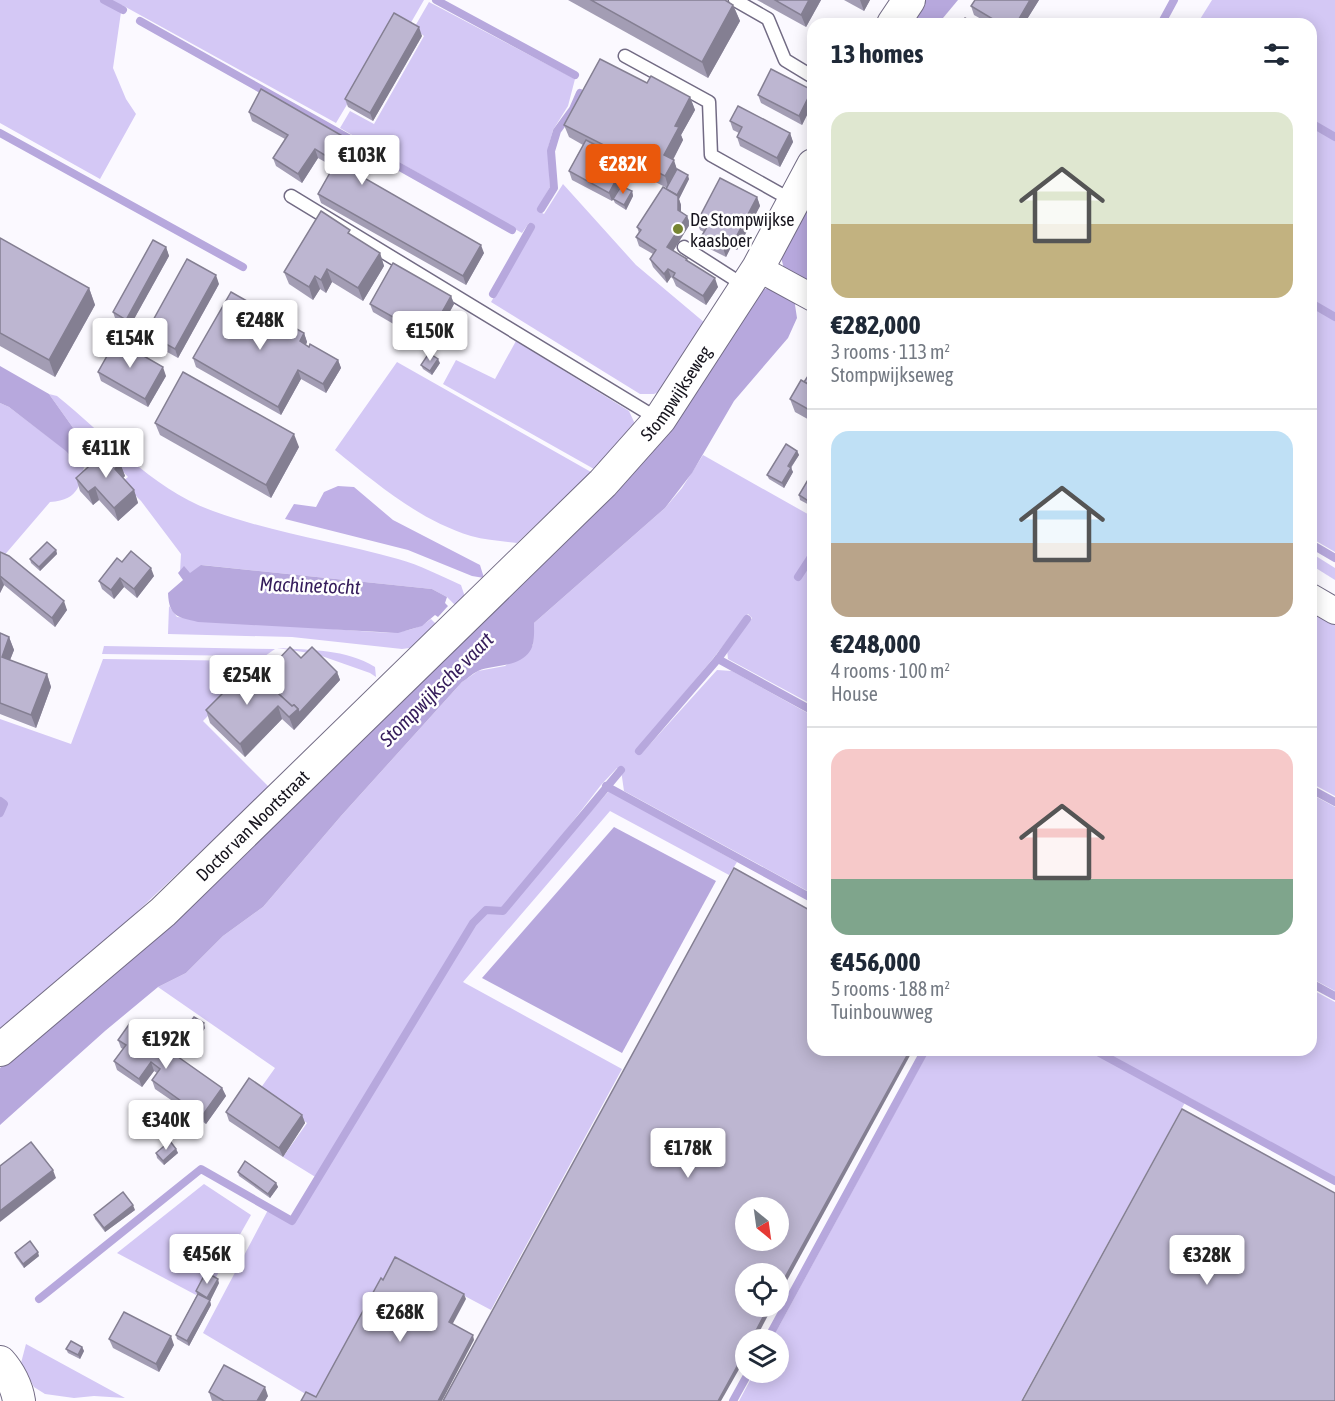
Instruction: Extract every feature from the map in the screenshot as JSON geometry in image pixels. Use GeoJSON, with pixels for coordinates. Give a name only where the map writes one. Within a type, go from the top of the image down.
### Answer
{"type":"FeatureCollection","features":[{"type":"Feature","properties":{"kind":"street"},"geometry":{"type":"LineString","coordinates":[[897,18],[909,0]]}},
{"type":"Feature","properties":{"kind":"street","name":"Stompwijkseweg"},"geometry":{"type":"LineString","coordinates":[[493,589],[603,483],[660,420],[760,277],[807,177]]}},
{"type":"Feature","properties":{"kind":"street"},"geometry":{"type":"LineString","coordinates":[[760,277],[807,295]]}},
{"type":"Feature","properties":{"kind":"street","name":"Doctor van Noortstraat"},"geometry":{"type":"LineString","coordinates":[[0,1050],[163,912],[493,589]]}},
{"type":"Feature","properties":{"kind":"street"},"geometry":{"type":"LineString","coordinates":[[1317,600],[1335,611]]}},
{"type":"Feature","properties":{"kind":"street"},"geometry":{"type":"LineString","coordinates":[[0,1362],[6,1368],[19,1401]]}},
{"type":"Feature","properties":{"kind":"lane"},"geometry":{"type":"LineString","coordinates":[[735,0],[768,19],[785,60],[807,73]]}},
{"type":"Feature","properties":{"kind":"lane"},"geometry":{"type":"LineString","coordinates":[[625,56],[709,102],[711,155],[794,202]]}},
{"type":"Feature","properties":{"kind":"lane"},"geometry":{"type":"LineString","coordinates":[[291,196],[660,420]]}},
{"type":"Feature","properties":{"kind":"lane"},"geometry":{"type":"LineString","coordinates":[[684,247],[760,277]]}},
{"type":"Feature","properties":{"kind":"shaded area"},"geometry":{"type":"Polygon","coordinates":[[[0,0],[424,0],[409,26],[397,21],[336,123],[122,5],[113,68],[126,99],[136,114],[100,179],[0,123],[0,0]]]}},
{"type":"Feature","properties":{"kind":"shaded area"},"geometry":{"type":"Polygon","coordinates":[[[1212,0],[1335,0],[1335,552],[1317,542],[1317,18],[1201,18],[1212,0]]]}},
{"type":"Feature","properties":{"kind":"shaded area"},"geometry":{"type":"Polygon","coordinates":[[[429,2],[575,79],[568,106],[553,130],[548,148],[550,187],[537,210],[544,214],[563,184],[636,265],[705,323],[661,391],[654,394],[640,394],[491,302],[535,227],[529,223],[522,233],[340,128],[350,111],[374,124],[424,36],[414,28],[429,2]]]}},
{"type":"Feature","properties":{"kind":"shaded area"},"geometry":{"type":"Polygon","coordinates":[[[516,341],[629,411],[635,424],[594,469],[443,384],[456,360],[495,379],[516,341]]]}},
{"type":"Feature","properties":{"kind":"shaded area"},"geometry":{"type":"Polygon","coordinates":[[[397,362],[591,472],[517,543],[471,536],[416,511],[335,450],[397,362]]]}},
{"type":"Feature","properties":{"kind":"shaded area"},"geometry":{"type":"Polygon","coordinates":[[[49,394],[57,396],[150,475],[191,501],[236,519],[414,564],[461,585],[466,600],[457,607],[447,597],[432,589],[202,565],[190,574],[180,572],[181,554],[141,501],[122,482],[128,477],[112,460],[103,467],[86,458],[80,482],[73,494],[60,501],[50,502],[2,558],[0,557],[0,403],[9,407],[67,451],[79,464],[91,453],[49,394]]]}},
{"type":"Feature","properties":{"kind":"shaded area"},"geometry":{"type":"Polygon","coordinates":[[[703,455],[807,514],[807,702],[728,659],[727,650],[752,618],[748,614],[637,749],[642,753],[717,670],[732,671],[807,713],[807,891],[624,791],[621,770],[617,768],[601,785],[512,900],[609,791],[737,862],[729,875],[610,811],[463,982],[622,1069],[491,1310],[395,1259],[314,1399],[203,1333],[268,1210],[292,1221],[317,1178],[283,1157],[307,1123],[260,1089],[275,1068],[158,987],[186,973],[223,936],[263,907],[341,816],[462,682],[478,671],[505,666],[533,645],[534,623],[665,508],[682,488],[703,455]]]}},
{"type":"Feature","properties":{"kind":"shaded area"},"geometry":{"type":"Polygon","coordinates":[[[338,486],[354,487],[393,520],[480,565],[484,578],[472,576],[408,550],[285,519],[294,504],[316,507],[324,492],[338,486]]]}},
{"type":"Feature","properties":{"kind":"shaded area"},"geometry":{"type":"Polygon","coordinates":[[[1317,557],[1335,568],[1335,580],[1317,569],[1317,557]]]}},
{"type":"Feature","properties":{"kind":"shaded area"},"geometry":{"type":"Polygon","coordinates":[[[169,606],[177,617],[373,632],[411,630],[431,619],[438,626],[417,647],[402,649],[292,637],[168,634],[169,606]]]}},
{"type":"Feature","properties":{"kind":"shaded area"},"geometry":{"type":"Polygon","coordinates":[[[1317,610],[1335,620],[1335,796],[1317,786],[1317,610]]]}},
{"type":"Feature","properties":{"kind":"shaded area"},"geometry":{"type":"Polygon","coordinates":[[[104,646],[275,649],[265,656],[102,654],[104,646]]]}},
{"type":"Feature","properties":{"kind":"shaded area"},"geometry":{"type":"Polygon","coordinates":[[[277,648],[315,650],[352,657],[375,667],[376,677],[316,654],[277,648]]]}},
{"type":"Feature","properties":{"kind":"shaded area"},"geometry":{"type":"Polygon","coordinates":[[[103,659],[261,661],[203,721],[269,787],[26,1017],[0,1036],[0,719],[71,744],[103,659]]]}},
{"type":"Feature","properties":{"kind":"shaded area"},"geometry":{"type":"Polygon","coordinates":[[[1317,797],[1335,807],[1335,991],[1317,981],[1317,797]]]}},
{"type":"Feature","properties":{"kind":"shaded area"},"geometry":{"type":"Polygon","coordinates":[[[1317,992],[1335,1002],[1335,1178],[1188,1097],[1021,1401],[739,1401],[749,1383],[789,1383],[789,1329],[777,1329],[784,1317],[789,1317],[789,1308],[926,1056],[1317,1056],[1317,992]]]}},
{"type":"Feature","properties":{"kind":"shaded area"},"geometry":{"type":"Polygon","coordinates":[[[204,1184],[251,1215],[215,1279],[207,1276],[196,1295],[117,1253],[204,1184]]]}},
{"type":"Feature","properties":{"kind":"shaded area"},"geometry":{"type":"Polygon","coordinates":[[[26,1344],[125,1398],[94,1396],[74,1398],[45,1394],[34,1387],[21,1363],[26,1344]]]}},
{"type":"Feature","properties":{"kind":"water"},"geometry":{"type":"Polygon","coordinates":[[[924,0],[958,0],[943,18],[912,18],[924,0]]]}},
{"type":"Feature","properties":{"kind":"water","name":"Stompwijksche vaart"},"geometry":{"type":"Polygon","coordinates":[[[807,207],[807,284],[795,305],[797,318],[788,338],[734,401],[692,473],[665,508],[534,623],[533,645],[525,656],[513,663],[478,671],[462,682],[341,816],[263,907],[223,936],[186,973],[158,987],[0,1125],[0,1068],[233,867],[637,465],[763,289],[772,288],[784,269],[781,257],[807,207]]]}},
{"type":"Feature","properties":{"kind":"water"},"geometry":{"type":"Polygon","coordinates":[[[0,366],[49,394],[91,453],[78,464],[66,451],[9,407],[0,403],[0,366]]]}},
{"type":"Feature","properties":{"kind":"water","name":"Machinetocht"},"geometry":{"type":"Polygon","coordinates":[[[201,565],[432,589],[447,597],[445,603],[448,606],[438,617],[435,615],[422,626],[398,633],[198,622],[176,615],[170,607],[168,593],[183,580],[178,573],[184,566],[190,573],[201,565]]]}},
{"type":"Feature","properties":{"kind":"water"},"geometry":{"type":"Polygon","coordinates":[[[614,827],[716,881],[622,1053],[482,978],[614,827]]]}},
{"type":"Feature","properties":{"kind":"building"},"geometry":{"type":"Polygon","coordinates":[[[591,0],[725,0],[733,5],[702,62],[591,0]]]}},
{"type":"Feature","properties":{"kind":"building"},"geometry":{"type":"Polygon","coordinates":[[[775,0],[809,0],[801,15],[775,0]]]}},
{"type":"Feature","properties":{"kind":"building"},"geometry":{"type":"Polygon","coordinates":[[[975,0],[1030,0],[1020,18],[991,18],[971,6],[975,0]]]}},
{"type":"Feature","properties":{"kind":"building"},"geometry":{"type":"Polygon","coordinates":[[[394,13],[419,27],[370,113],[345,99],[394,13]]]}},
{"type":"Feature","properties":{"kind":"building"},"geometry":{"type":"Polygon","coordinates":[[[600,59],[647,83],[651,76],[690,97],[675,126],[679,127],[664,155],[674,160],[665,176],[564,125],[600,59]]]}},
{"type":"Feature","properties":{"kind":"building"},"geometry":{"type":"Polygon","coordinates":[[[771,69],[807,87],[807,100],[799,116],[758,95],[771,69]]]}},
{"type":"Feature","properties":{"kind":"building"},"geometry":{"type":"Polygon","coordinates":[[[261,89],[365,149],[352,171],[481,245],[463,276],[318,194],[336,162],[315,149],[298,174],[273,158],[288,135],[249,112],[261,89]]]}},
{"type":"Feature","properties":{"kind":"building"},"geometry":{"type":"Polygon","coordinates":[[[738,106],[790,133],[777,158],[737,137],[742,127],[730,121],[738,106]]]}},
{"type":"Feature","properties":{"kind":"building"},"geometry":{"type":"Polygon","coordinates":[[[586,140],[626,161],[609,193],[569,171],[586,140]]]}},
{"type":"Feature","properties":{"kind":"building"},"geometry":{"type":"Polygon","coordinates":[[[677,169],[688,175],[677,195],[666,189],[677,169]]]}},
{"type":"Feature","properties":{"kind":"building"},"geometry":{"type":"Polygon","coordinates":[[[720,178],[757,197],[734,241],[728,238],[723,248],[701,237],[707,227],[697,222],[720,178]]]}},
{"type":"Feature","properties":{"kind":"building"},"geometry":{"type":"Polygon","coordinates":[[[621,186],[632,191],[624,205],[613,199],[621,186]]]}},
{"type":"Feature","properties":{"kind":"building"},"geometry":{"type":"Polygon","coordinates":[[[663,187],[678,196],[678,210],[687,216],[667,247],[715,278],[703,296],[673,277],[675,273],[668,269],[664,274],[650,259],[656,250],[636,237],[641,230],[637,227],[663,187]]]}},
{"type":"Feature","properties":{"kind":"building"},"geometry":{"type":"Polygon","coordinates":[[[321,211],[350,230],[348,233],[380,253],[358,288],[327,269],[321,280],[315,276],[309,287],[284,272],[321,211]]]}},
{"type":"Feature","properties":{"kind":"building"},"geometry":{"type":"Polygon","coordinates":[[[0,238],[89,288],[49,360],[0,333],[0,238]]]}},
{"type":"Feature","properties":{"kind":"building"},"geometry":{"type":"Polygon","coordinates":[[[153,240],[166,247],[126,320],[113,312],[153,240]]]}},
{"type":"Feature","properties":{"kind":"building"},"geometry":{"type":"Polygon","coordinates":[[[187,259],[216,275],[175,349],[146,333],[187,259]]]}},
{"type":"Feature","properties":{"kind":"building"},"geometry":{"type":"Polygon","coordinates":[[[393,263],[451,296],[428,337],[370,304],[393,263]]]}},
{"type":"Feature","properties":{"kind":"building"},"geometry":{"type":"Polygon","coordinates":[[[231,292],[304,333],[300,341],[309,347],[310,344],[338,360],[323,384],[298,370],[278,407],[193,358],[231,292]]]}},
{"type":"Feature","properties":{"kind":"building"},"geometry":{"type":"Polygon","coordinates":[[[116,340],[163,367],[145,399],[98,372],[116,340]]]}},
{"type":"Feature","properties":{"kind":"building"},"geometry":{"type":"Polygon","coordinates":[[[429,353],[438,359],[430,371],[421,365],[429,353]]]}},
{"type":"Feature","properties":{"kind":"building"},"geometry":{"type":"Polygon","coordinates":[[[183,372],[294,434],[266,485],[155,423],[183,372]]]}},
{"type":"Feature","properties":{"kind":"building"},"geometry":{"type":"Polygon","coordinates":[[[801,380],[807,384],[807,409],[790,399],[801,380]]]}},
{"type":"Feature","properties":{"kind":"building"},"geometry":{"type":"Polygon","coordinates":[[[786,444],[797,451],[782,483],[767,475],[786,444]]]}},
{"type":"Feature","properties":{"kind":"building"},"geometry":{"type":"Polygon","coordinates":[[[108,449],[120,463],[115,469],[134,490],[114,508],[95,487],[88,492],[76,478],[108,449]]]}},
{"type":"Feature","properties":{"kind":"building"},"geometry":{"type":"Polygon","coordinates":[[[807,481],[807,500],[799,495],[807,481]]]}},
{"type":"Feature","properties":{"kind":"building"},"geometry":{"type":"Polygon","coordinates":[[[47,542],[56,550],[39,567],[30,559],[47,542]]]}},
{"type":"Feature","properties":{"kind":"building"},"geometry":{"type":"Polygon","coordinates":[[[131,551],[151,568],[134,589],[120,578],[111,590],[99,581],[117,558],[122,562],[131,551]]]}},
{"type":"Feature","properties":{"kind":"building"},"geometry":{"type":"Polygon","coordinates":[[[0,552],[9,556],[64,601],[52,618],[0,576],[0,552]]]}},
{"type":"Feature","properties":{"kind":"building"},"geometry":{"type":"Polygon","coordinates":[[[0,633],[9,637],[2,657],[47,674],[31,715],[0,703],[0,633]]]}},
{"type":"Feature","properties":{"kind":"building"},"geometry":{"type":"Polygon","coordinates":[[[290,647],[301,658],[312,647],[337,672],[299,713],[294,705],[292,706],[261,678],[290,647]]]}},
{"type":"Feature","properties":{"kind":"building"},"geometry":{"type":"Polygon","coordinates":[[[243,673],[252,681],[258,675],[298,709],[289,717],[278,706],[240,744],[206,710],[243,673]]]}},
{"type":"Feature","properties":{"kind":"building"},"geometry":{"type":"Polygon","coordinates":[[[734,868],[807,909],[807,1056],[907,1056],[789,1270],[789,1263],[735,1263],[735,1317],[763,1317],[757,1329],[735,1329],[735,1370],[718,1401],[443,1401],[734,868]]]}},
{"type":"Feature","properties":{"kind":"building"},"geometry":{"type":"Polygon","coordinates":[[[194,1017],[204,1023],[197,1033],[187,1026],[194,1017]]]}},
{"type":"Feature","properties":{"kind":"building"},"geometry":{"type":"Polygon","coordinates":[[[130,1023],[222,1088],[202,1116],[152,1080],[160,1069],[151,1062],[139,1079],[114,1061],[126,1045],[118,1040],[130,1023]]]}},
{"type":"Feature","properties":{"kind":"building"},"geometry":{"type":"Polygon","coordinates":[[[249,1078],[302,1115],[279,1148],[226,1112],[249,1078]]]}},
{"type":"Feature","properties":{"kind":"building"},"geometry":{"type":"Polygon","coordinates":[[[1182,1109],[1335,1193],[1335,1401],[1022,1401],[1182,1109]]]}},
{"type":"Feature","properties":{"kind":"building"},"geometry":{"type":"Polygon","coordinates":[[[170,1141],[176,1149],[163,1161],[156,1153],[170,1141]]]}},
{"type":"Feature","properties":{"kind":"building"},"geometry":{"type":"Polygon","coordinates":[[[31,1142],[53,1170],[0,1211],[0,1166],[31,1142]]]}},
{"type":"Feature","properties":{"kind":"building"},"geometry":{"type":"Polygon","coordinates":[[[245,1161],[276,1183],[268,1194],[238,1172],[245,1161]]]}},
{"type":"Feature","properties":{"kind":"building"},"geometry":{"type":"Polygon","coordinates":[[[123,1192],[133,1205],[104,1228],[94,1215],[123,1192]]]}},
{"type":"Feature","properties":{"kind":"building"},"geometry":{"type":"Polygon","coordinates":[[[30,1241],[38,1252],[23,1264],[15,1253],[30,1241]]]}},
{"type":"Feature","properties":{"kind":"building"},"geometry":{"type":"Polygon","coordinates":[[[395,1257],[464,1294],[449,1322],[473,1335],[438,1401],[301,1401],[306,1392],[316,1397],[381,1278],[383,1280],[395,1257]]]}},
{"type":"Feature","properties":{"kind":"building"},"geometry":{"type":"Polygon","coordinates":[[[206,1272],[218,1279],[207,1298],[196,1291],[206,1272]]]}},
{"type":"Feature","properties":{"kind":"building"},"geometry":{"type":"Polygon","coordinates":[[[198,1294],[210,1300],[187,1341],[176,1335],[198,1294]]]}},
{"type":"Feature","properties":{"kind":"building"},"geometry":{"type":"Polygon","coordinates":[[[124,1312],[171,1336],[156,1364],[109,1339],[124,1312]]]}},
{"type":"Feature","properties":{"kind":"building"},"geometry":{"type":"Polygon","coordinates":[[[71,1341],[82,1347],[78,1355],[66,1349],[71,1341]]]}},
{"type":"Feature","properties":{"kind":"building"},"geometry":{"type":"Polygon","coordinates":[[[224,1365],[265,1387],[257,1401],[224,1401],[209,1392],[224,1365]]]}},
{"type":"Feature","properties":{"kind":"waterway"},"geometry":{"type":"LineString","coordinates":[[104,0],[123,10]]}},
{"type":"Feature","properties":{"kind":"waterway"},"geometry":{"type":"LineString","coordinates":[[436,0],[575,75]]}},
{"type":"Feature","properties":{"kind":"waterway"},"geometry":{"type":"LineString","coordinates":[[1164,18],[1174,0]]}},
{"type":"Feature","properties":{"kind":"waterway"},"geometry":{"type":"LineString","coordinates":[[140,21],[512,230]]}},
{"type":"Feature","properties":{"kind":"waterway"},"geometry":{"type":"LineString","coordinates":[[541,209],[554,188],[551,151],[557,131],[573,109],[580,93]]}},
{"type":"Feature","properties":{"kind":"waterway"},"geometry":{"type":"LineString","coordinates":[[1317,126],[1335,137]]}},
{"type":"Feature","properties":{"kind":"waterway"},"geometry":{"type":"LineString","coordinates":[[0,133],[243,267]]}},
{"type":"Feature","properties":{"kind":"waterway"},"geometry":{"type":"LineString","coordinates":[[493,294],[531,227]]}},
{"type":"Feature","properties":{"kind":"waterway"},"geometry":{"type":"LineString","coordinates":[[1317,306],[1335,317]]}},
{"type":"Feature","properties":{"kind":"waterway"},"geometry":{"type":"LineString","coordinates":[[1317,548],[1335,558]]}},
{"type":"Feature","properties":{"kind":"waterway"},"geometry":{"type":"LineString","coordinates":[[798,577],[807,563]]}},
{"type":"Feature","properties":{"kind":"waterway"},"geometry":{"type":"LineString","coordinates":[[639,751],[718,659],[747,619]]}},
{"type":"Feature","properties":{"kind":"waterway"},"geometry":{"type":"LineString","coordinates":[[718,659],[807,708]]}},
{"type":"Feature","properties":{"kind":"waterway"},"geometry":{"type":"LineString","coordinates":[[39,1299],[201,1169],[292,1221],[473,923],[486,910],[503,911],[621,770]]}},
{"type":"Feature","properties":{"kind":"waterway"},"geometry":{"type":"LineString","coordinates":[[606,786],[807,896]]}},
{"type":"Feature","properties":{"kind":"waterway"},"geometry":{"type":"LineString","coordinates":[[1317,792],[1335,802]]}},
{"type":"Feature","properties":{"kind":"waterway"},"geometry":{"type":"LineString","coordinates":[[0,801],[4,804],[0,813]]}},
{"type":"Feature","properties":{"kind":"waterway"},"geometry":{"type":"LineString","coordinates":[[1317,986],[1335,996]]}},
{"type":"Feature","properties":{"kind":"waterway"},"geometry":{"type":"LineString","coordinates":[[773,1329],[922,1056]]}},
{"type":"Feature","properties":{"kind":"waterway"},"geometry":{"type":"LineString","coordinates":[[1105,1056],[1335,1181]]}},
{"type":"Feature","properties":{"kind":"waterway"},"geometry":{"type":"LineString","coordinates":[[733,1401],[743,1383]]}},
{"type":"Feature","properties":{"kind":"place","name":"De Stompwijkse kaasboer"},"geometry":{"type":"Point","coordinates":[678,229]}}]}
